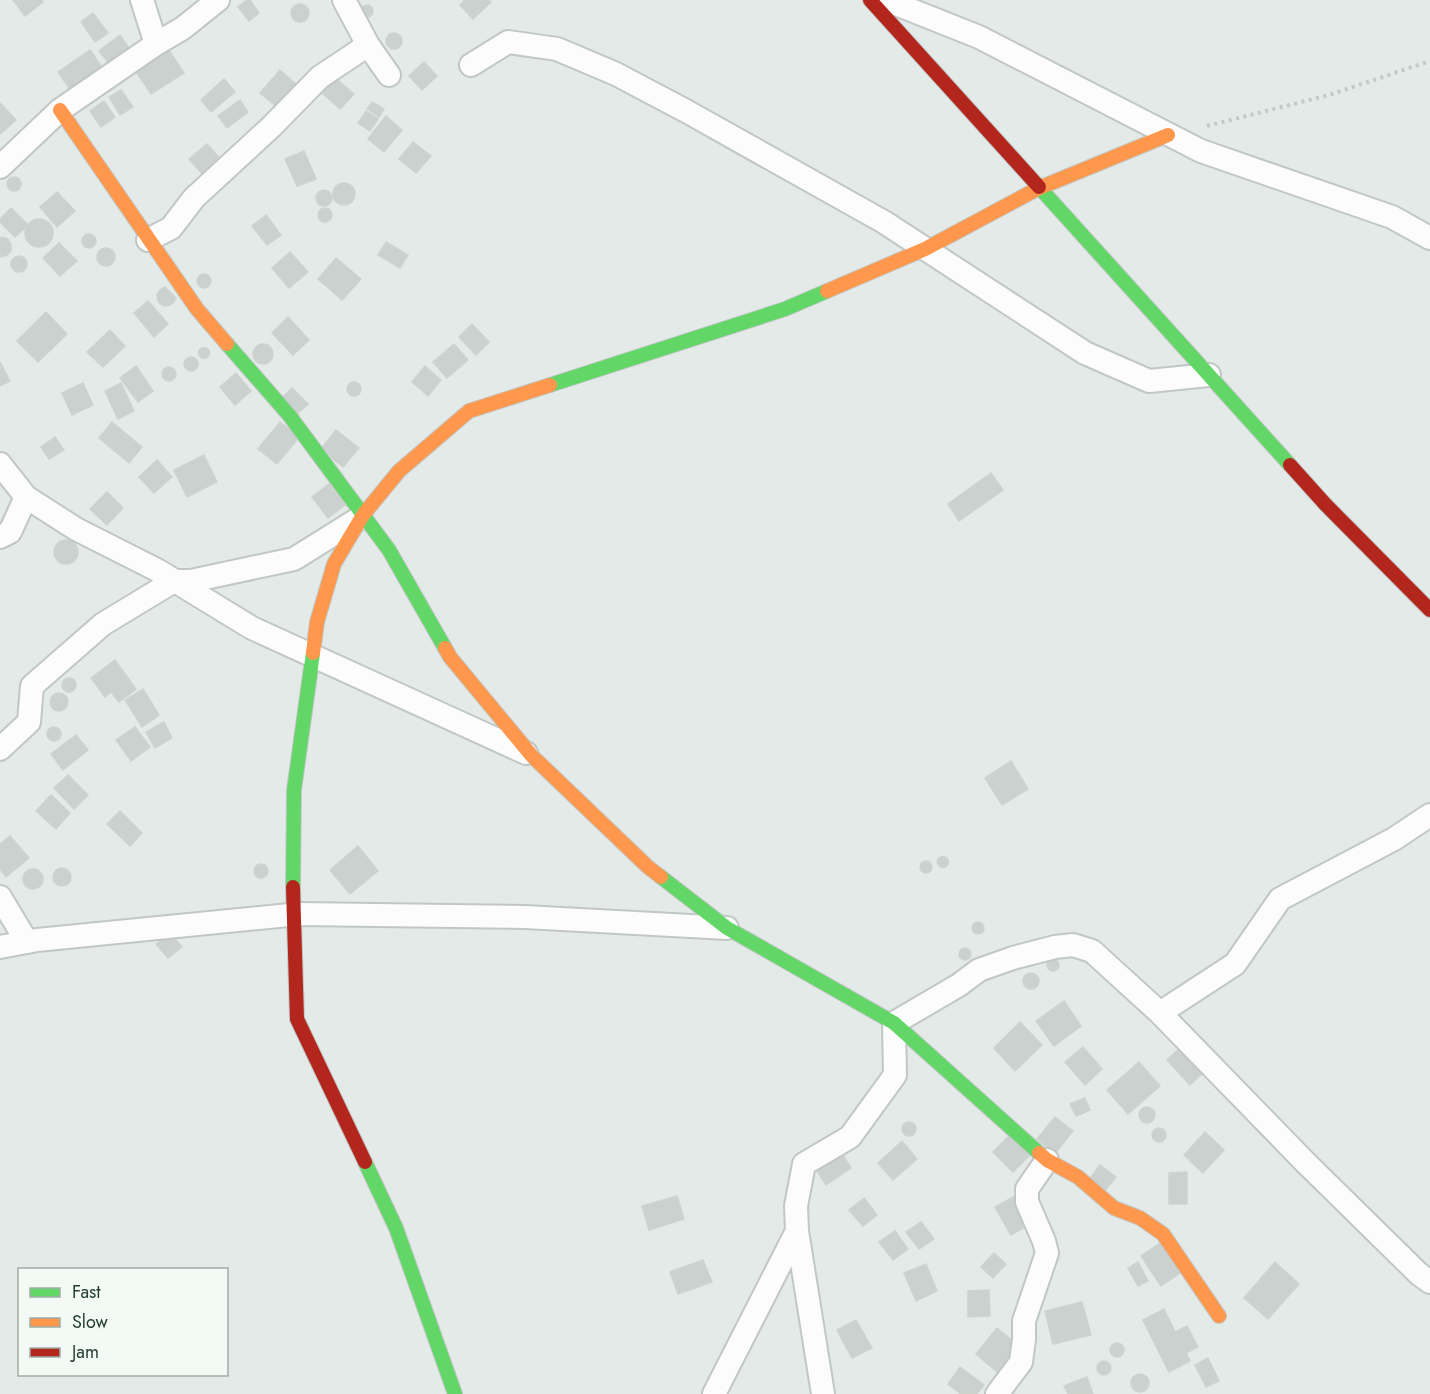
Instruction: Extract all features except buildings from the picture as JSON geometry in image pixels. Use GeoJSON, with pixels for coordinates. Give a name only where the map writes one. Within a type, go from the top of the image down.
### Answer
{"type":"FeatureCollection","features":[{"type":"Feature","properties":{"kind":"street"},"geometry":{"type":"LineString","coordinates":[[142,0],[156,44]]}},
{"type":"Feature","properties":{"kind":"street"},"geometry":{"type":"LineString","coordinates":[[0,167],[60,111],[156,44],[183,28],[218,0]]}},
{"type":"Feature","properties":{"kind":"street"},"geometry":{"type":"LineString","coordinates":[[344,0],[368,45],[389,75]]}},
{"type":"Feature","properties":{"kind":"street"},"geometry":{"type":"LineString","coordinates":[[870,0],[1326,504],[1430,610]]}},
{"type":"Feature","properties":{"kind":"street"},"geometry":{"type":"LineString","coordinates":[[886,0],[979,38],[1201,151],[1392,217],[1430,238]]}},
{"type":"Feature","properties":{"kind":"street"},"geometry":{"type":"LineString","coordinates":[[471,65],[508,42],[557,49],[616,74],[884,222],[1085,353],[1149,381],[1209,375]]}},
{"type":"Feature","properties":{"kind":"street"},"geometry":{"type":"LineString","coordinates":[[148,240],[171,228],[194,198],[271,127],[320,77],[368,45]]}},
{"type":"Feature","properties":{"kind":"street"},"geometry":{"type":"LineString","coordinates":[[60,111],[197,309],[289,415],[389,550],[450,657],[532,756],[648,867],[727,928],[894,1023],[1047,1160],[1078,1177],[1114,1208],[1140,1218],[1163,1234],[1219,1316]]}},
{"type":"Feature","properties":{"kind":"street"},"geometry":{"type":"LineString","coordinates":[[455,1394],[396,1228],[297,1019],[292,915],[294,790],[317,622],[334,564],[363,515],[399,471],[469,411],[785,309],[925,249],[1039,188],[1168,135]]}},
{"type":"Feature","properties":{"kind":"street"},"geometry":{"type":"LineString","coordinates":[[0,464],[26,497],[76,529],[174,581],[252,628],[532,756]]}},
{"type":"Feature","properties":{"kind":"street"},"geometry":{"type":"LineString","coordinates":[[0,537],[10,532],[26,497]]}},
{"type":"Feature","properties":{"kind":"street"},"geometry":{"type":"LineString","coordinates":[[0,749],[29,722],[32,686],[103,624],[174,581],[191,581],[294,559],[363,515]]}},
{"type":"Feature","properties":{"kind":"street"},"geometry":{"type":"LineString","coordinates":[[1160,1013],[1236,964],[1280,899],[1395,839],[1430,815]]}},
{"type":"Feature","properties":{"kind":"street"},"geometry":{"type":"LineString","coordinates":[[0,897],[27,942]]}},
{"type":"Feature","properties":{"kind":"street"},"geometry":{"type":"LineString","coordinates":[[0,947],[27,942],[292,915],[525,917],[727,928]]}},
{"type":"Feature","properties":{"kind":"street"},"geometry":{"type":"LineString","coordinates":[[894,1023],[959,985],[979,970],[1055,947],[1073,945],[1092,951],[1160,1013],[1305,1162],[1419,1274],[1430,1282]]}},
{"type":"Feature","properties":{"kind":"street"},"geometry":{"type":"LineString","coordinates":[[823,1394],[797,1231],[796,1206],[804,1164],[850,1137],[895,1075],[894,1023]]}},
{"type":"Feature","properties":{"kind":"street"},"geometry":{"type":"LineString","coordinates":[[997,1394],[1021,1362],[1024,1321],[1047,1253],[1027,1202],[1027,1189],[1047,1160]]}},
{"type":"Feature","properties":{"kind":"street"},"geometry":{"type":"LineString","coordinates":[[714,1394],[797,1231]]}},
{"type":"Feature","properties":{"kind":"path"},"geometry":{"type":"LineString","coordinates":[[1168,135],[1329,95],[1430,61]]}},
{"type":"Feature","properties":{"kind":"traffic: fast"},"geometry":{"type":"LineString","coordinates":[[1039,187],[1290,465]]}},
{"type":"Feature","properties":{"kind":"traffic: fast"},"geometry":{"type":"LineString","coordinates":[[550,385],[785,309],[827,291]]}},
{"type":"Feature","properties":{"kind":"traffic: fast"},"geometry":{"type":"LineString","coordinates":[[227,344],[289,415],[389,550],[445,648]]}},
{"type":"Feature","properties":{"kind":"traffic: fast"},"geometry":{"type":"LineString","coordinates":[[293,887],[294,790],[313,653]]}},
{"type":"Feature","properties":{"kind":"traffic: fast"},"geometry":{"type":"LineString","coordinates":[[661,877],[727,928],[894,1023],[1039,1153]]}},
{"type":"Feature","properties":{"kind":"traffic: fast"},"geometry":{"type":"LineString","coordinates":[[365,1162],[396,1228],[455,1394]]}},
{"type":"Feature","properties":{"kind":"traffic: slow"},"geometry":{"type":"LineString","coordinates":[[60,110],[197,309],[227,344]]}},
{"type":"Feature","properties":{"kind":"traffic: slow"},"geometry":{"type":"LineString","coordinates":[[827,291],[925,249],[1039,188],[1168,135]]}},
{"type":"Feature","properties":{"kind":"traffic: slow"},"geometry":{"type":"LineString","coordinates":[[313,653],[317,622],[334,564],[363,515],[399,471],[469,411],[550,385]]}},
{"type":"Feature","properties":{"kind":"traffic: slow"},"geometry":{"type":"LineString","coordinates":[[445,648],[532,756],[661,877]]}},
{"type":"Feature","properties":{"kind":"traffic: slow"},"geometry":{"type":"LineString","coordinates":[[1039,1153],[1078,1177],[1114,1208],[1140,1218],[1163,1234],[1219,1316]]}},
{"type":"Feature","properties":{"kind":"traffic: jam"},"geometry":{"type":"LineString","coordinates":[[870,0],[1039,187]]}},
{"type":"Feature","properties":{"kind":"traffic: jam"},"geometry":{"type":"LineString","coordinates":[[1290,465],[1325,504],[1430,610]]}},
{"type":"Feature","properties":{"kind":"traffic: jam"},"geometry":{"type":"LineString","coordinates":[[293,887],[297,1019],[365,1162]]}}]}
